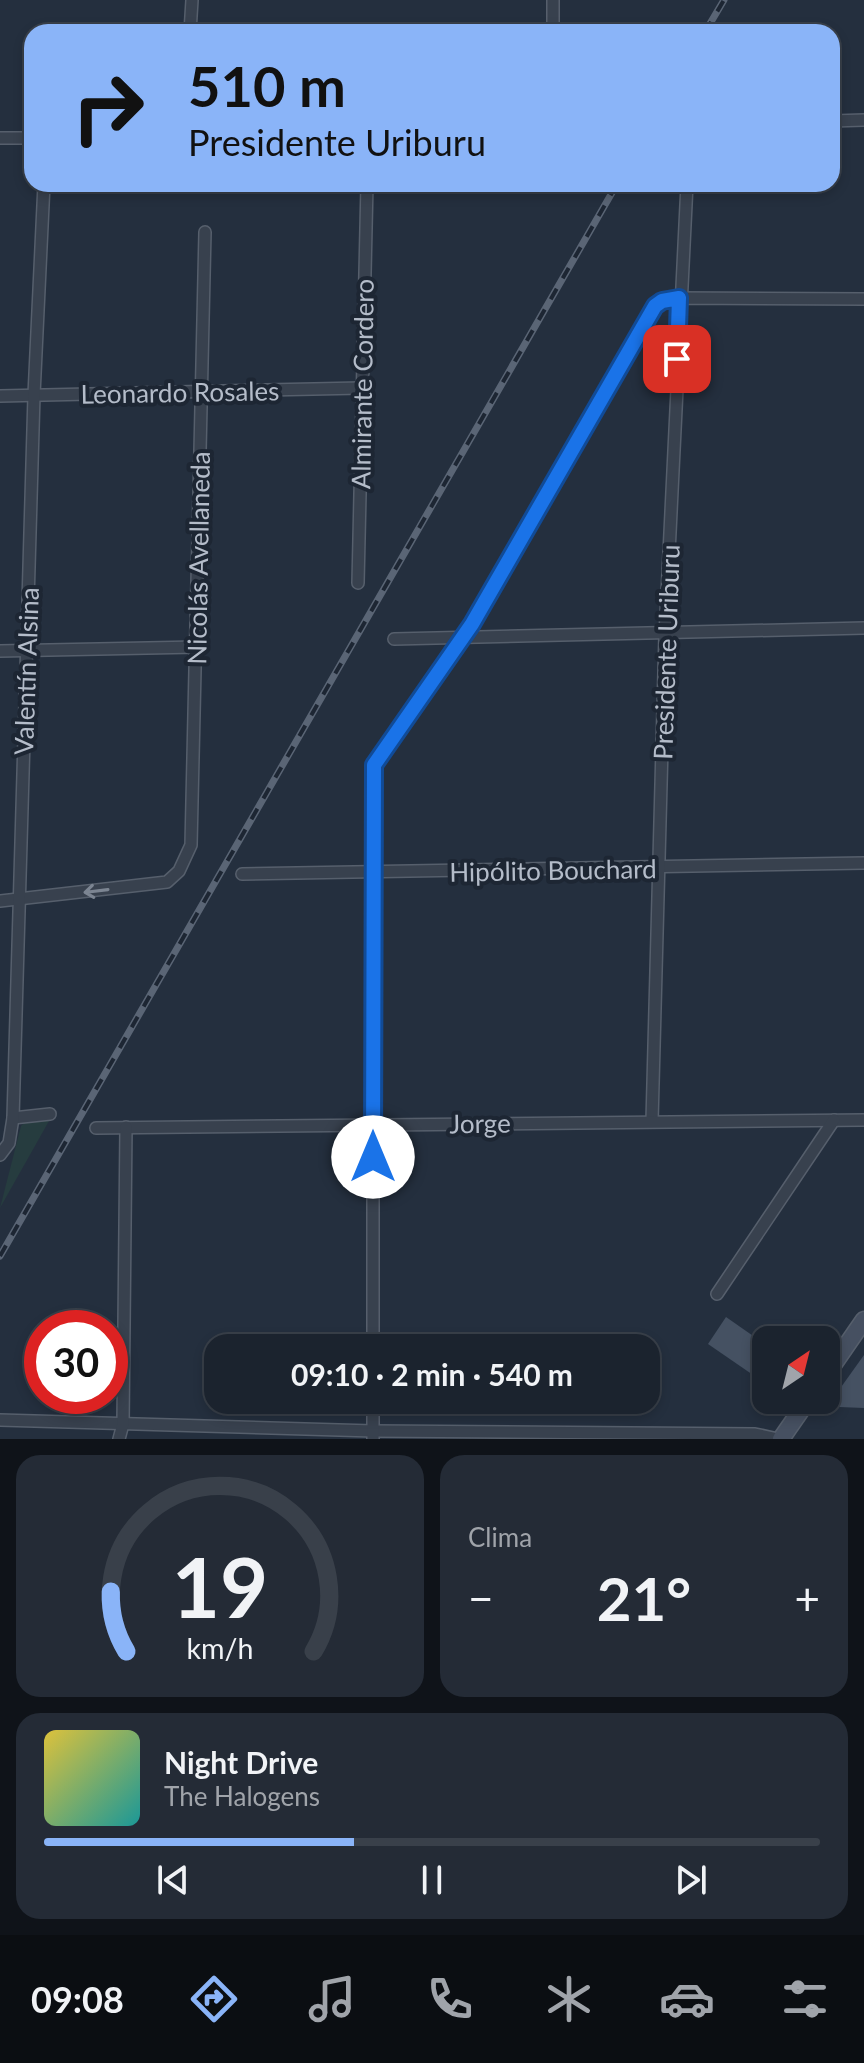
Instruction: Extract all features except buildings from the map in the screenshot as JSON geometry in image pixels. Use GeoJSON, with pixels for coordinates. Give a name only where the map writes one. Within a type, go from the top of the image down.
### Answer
{"type":"FeatureCollection","features":[{"type":"Feature","properties":{"kind":"main road"},"geometry":{"type":"LineString","coordinates":[[840,1357],[861,1329]]}},
{"type":"Feature","properties":{"kind":"main road"},"geometry":{"type":"LineString","coordinates":[[780,1439],[798,1414]]}},
{"type":"Feature","properties":{"kind":"street"},"geometry":{"type":"LineString","coordinates":[[190,24],[192,0]]}},
{"type":"Feature","properties":{"kind":"street"},"geometry":{"type":"LineString","coordinates":[[553,0],[553,24]]}},
{"type":"Feature","properties":{"kind":"street"},"geometry":{"type":"LineString","coordinates":[[840,121],[864,120]]}},
{"type":"Feature","properties":{"kind":"street"},"geometry":{"type":"LineString","coordinates":[[0,138],[24,138]]}},
{"type":"Feature","properties":{"kind":"street","name":"Valentín Alsina"},"geometry":{"type":"LineString","coordinates":[[0,1156],[9,1143],[13,1118],[34,395],[44,192]]}},
{"type":"Feature","properties":{"kind":"street","name":"Almirante Cordero"},"geometry":{"type":"LineString","coordinates":[[358,583],[367,192]]}},
{"type":"Feature","properties":{"kind":"street","name":"Presidente Uriburu"},"geometry":{"type":"LineString","coordinates":[[652,1121],[665,635],[686,192]]}},
{"type":"Feature","properties":{"kind":"street","name":"Nicolás Avellaneda"},"geometry":{"type":"LineString","coordinates":[[18,900],[167,882],[173,878],[194,832],[205,232]]}},
{"type":"Feature","properties":{"kind":"street"},"geometry":{"type":"LineString","coordinates":[[373,1334],[374,765],[461,638],[651,312],[662,301],[679,298],[864,299]]}},
{"type":"Feature","properties":{"kind":"street","name":"Leonardo Rosales"},"geometry":{"type":"LineString","coordinates":[[0,396],[361,388]]}},
{"type":"Feature","properties":{"kind":"street"},"geometry":{"type":"LineString","coordinates":[[394,639],[864,628]]}},
{"type":"Feature","properties":{"kind":"street"},"geometry":{"type":"LineString","coordinates":[[0,651],[197,647]]}},
{"type":"Feature","properties":{"kind":"street","name":"Hipólito Bouchard"},"geometry":{"type":"LineString","coordinates":[[242,874],[864,863]]}},
{"type":"Feature","properties":{"kind":"street"},"geometry":{"type":"LineString","coordinates":[[0,901],[18,900]]}},
{"type":"Feature","properties":{"kind":"street"},"geometry":{"type":"LineString","coordinates":[[13,1118],[50,1114]]}},
{"type":"Feature","properties":{"kind":"street"},"geometry":{"type":"LineString","coordinates":[[717,1294],[834,1120]]}},
{"type":"Feature","properties":{"kind":"street","name":"Jorge"},"geometry":{"type":"LineString","coordinates":[[96,1128],[864,1120]]}},
{"type":"Feature","properties":{"kind":"street"},"geometry":{"type":"LineString","coordinates":[[119,1439],[123,1424],[126,1127]]}},
{"type":"Feature","properties":{"kind":"street"},"geometry":{"type":"LineString","coordinates":[[373,1414],[373,1435]]}},
{"type":"Feature","properties":{"kind":"street"},"geometry":{"type":"LineString","coordinates":[[0,1420],[373,1435],[755,1434],[780,1439]]}},
{"type":"Feature","properties":{"kind":"green space"},"geometry":{"type":"Polygon","coordinates":[[[26,1121],[49,1121],[0,1208],[21,1126],[26,1121]]]}},
{"type":"Feature","properties":{"kind":"railway"},"geometry":{"type":"LineString","coordinates":[[710,24],[724,0]]}},
{"type":"Feature","properties":{"kind":"railway"},"geometry":{"type":"LineString","coordinates":[[0,1256],[612,192]]}},
{"type":"Feature","properties":{"kind":"route"},"geometry":{"type":"LineString","coordinates":[[373,1157],[374,765],[472,624],[655,306],[669,298],[679,298],[677,359]]}}]}
